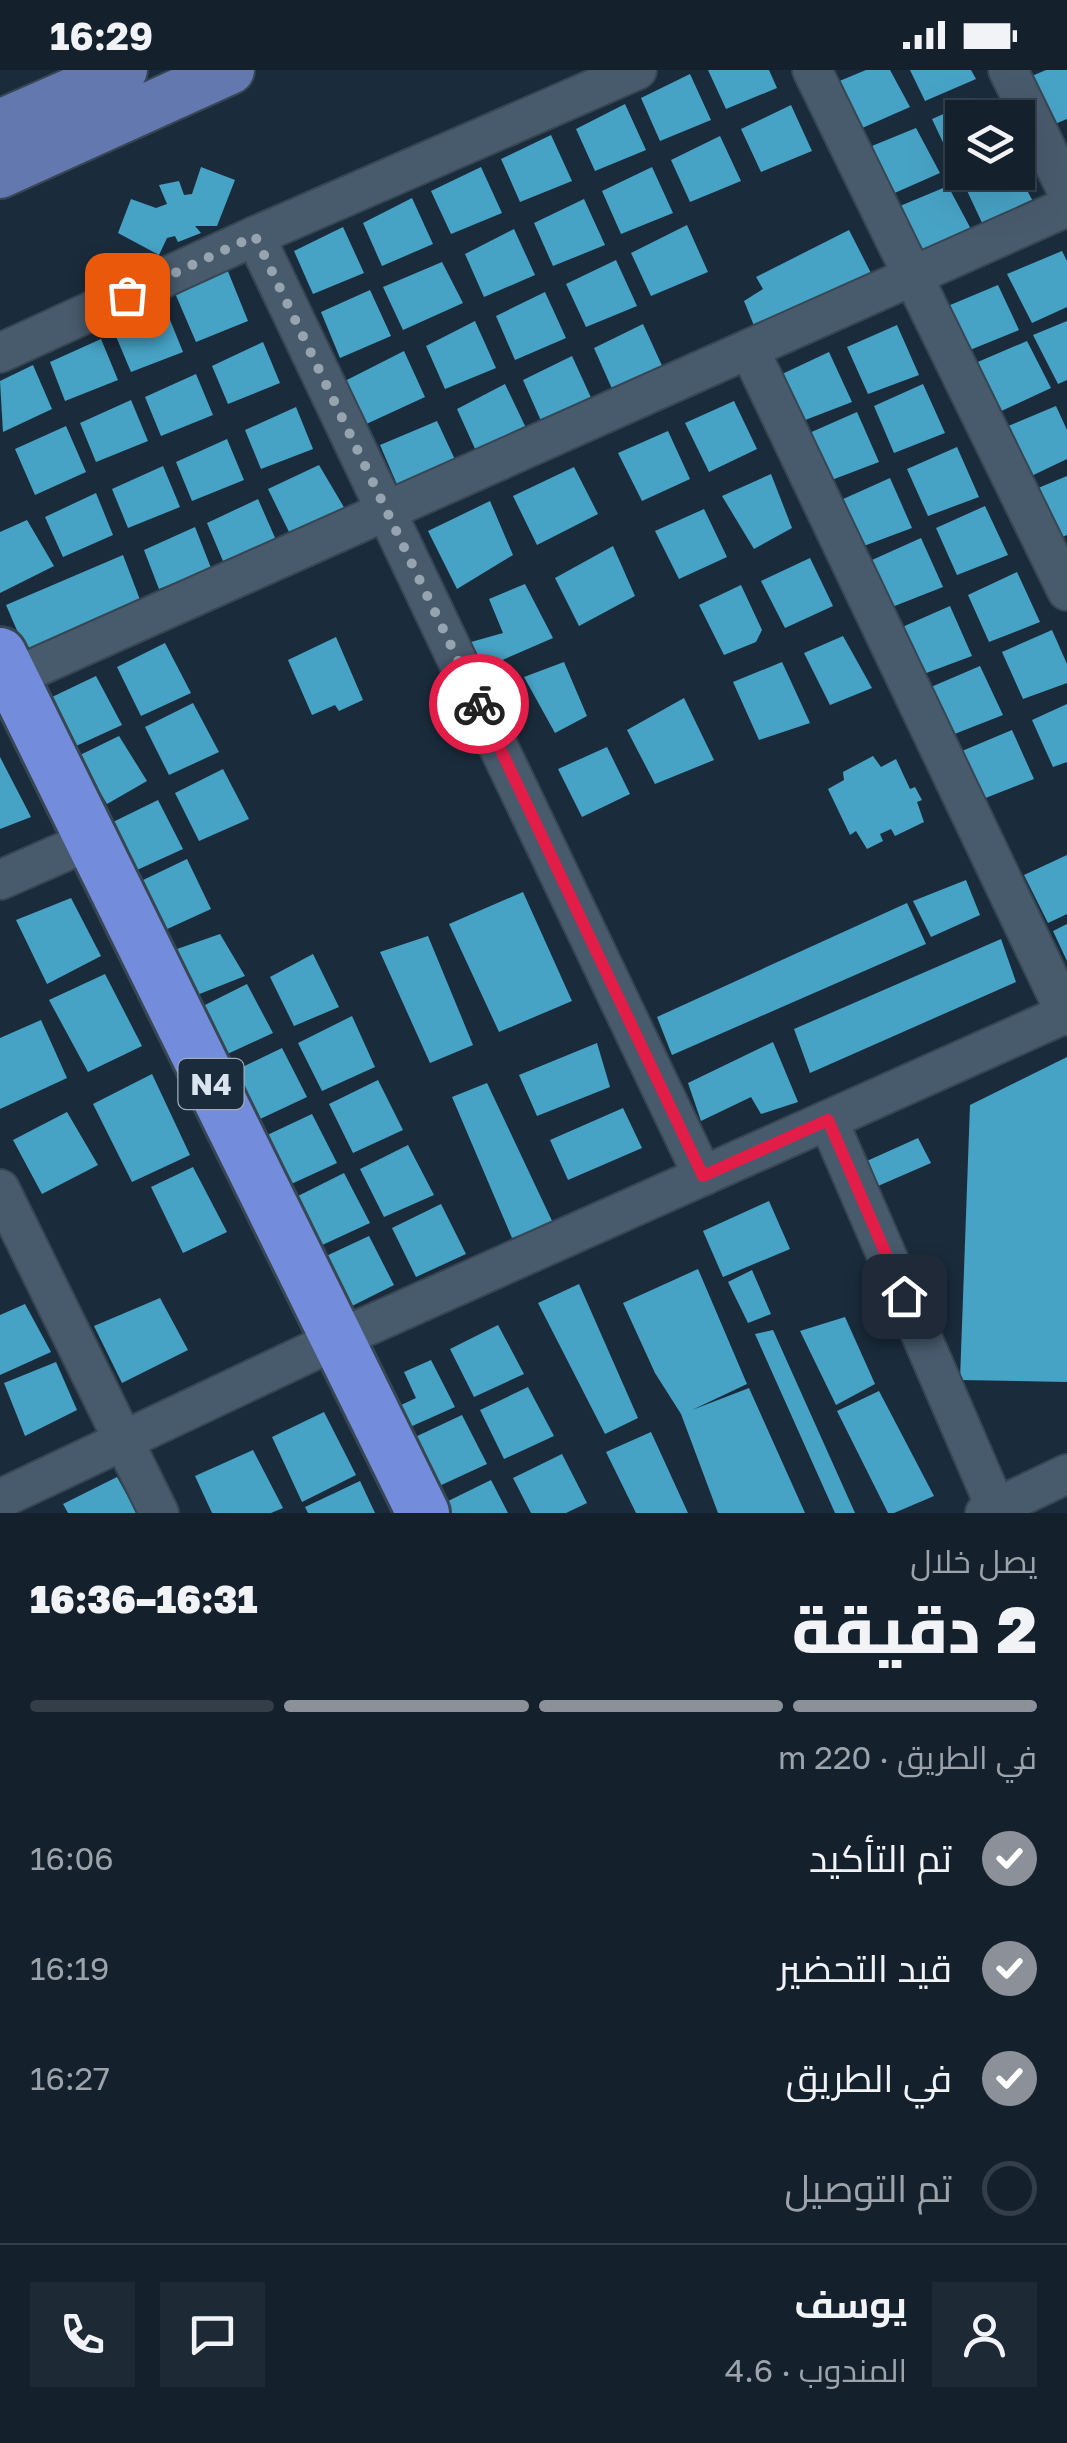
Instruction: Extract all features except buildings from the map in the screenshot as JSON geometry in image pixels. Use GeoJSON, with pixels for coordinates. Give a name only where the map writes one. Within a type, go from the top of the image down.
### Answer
{"type":"FeatureCollection","features":[{"type":"Feature","properties":{"kind":"highway","name":"N4"},"geometry":{"type":"LineString","coordinates":[[4,683],[66,851],[324,1346],[423,1513]]}},
{"type":"Feature","properties":{"kind":"highway","name":"N4"},"geometry":{"type":"LineString","coordinates":[[4,683],[324,1346],[390,1513]]}},
{"type":"Feature","properties":{"kind":"main road"},"geometry":{"type":"LineString","coordinates":[[0,124],[123,70]]}},
{"type":"Feature","properties":{"kind":"main road"},"geometry":{"type":"LineString","coordinates":[[0,174],[230,70]]}},
{"type":"Feature","properties":{"kind":"street"},"geometry":{"type":"LineString","coordinates":[[0,354],[255,236],[637,70]]}},
{"type":"Feature","properties":{"kind":"street"},"geometry":{"type":"LineString","coordinates":[[812,70],[1067,591]]}},
{"type":"Feature","properties":{"kind":"street"},"geometry":{"type":"LineString","coordinates":[[1008,70],[1067,191]]}},
{"type":"Feature","properties":{"kind":"street"},"geometry":{"type":"LineString","coordinates":[[4,683],[1067,207]]}},
{"type":"Feature","properties":{"kind":"street"},"geometry":{"type":"LineString","coordinates":[[255,236],[703,1176]]}},
{"type":"Feature","properties":{"kind":"street"},"geometry":{"type":"LineString","coordinates":[[0,1499],[324,1346],[1067,1014],[749,349]]}},
{"type":"Feature","properties":{"kind":"street"},"geometry":{"type":"LineString","coordinates":[[0,880],[66,851]]}},
{"type":"Feature","properties":{"kind":"street"},"geometry":{"type":"LineString","coordinates":[[828,1120],[991,1510],[1067,1474]]}},
{"type":"Feature","properties":{"kind":"street"},"geometry":{"type":"LineString","coordinates":[[0,1188],[160,1513]]}},
{"type":"Feature","properties":{"kind":"way so far"},"geometry":{"type":"LineString","coordinates":[[127,295],[255,236],[479,704]]}},
{"type":"Feature","properties":{"kind":"route"},"geometry":{"type":"LineString","coordinates":[[479,704],[703,1176],[828,1120],[904,1296]]}}]}
